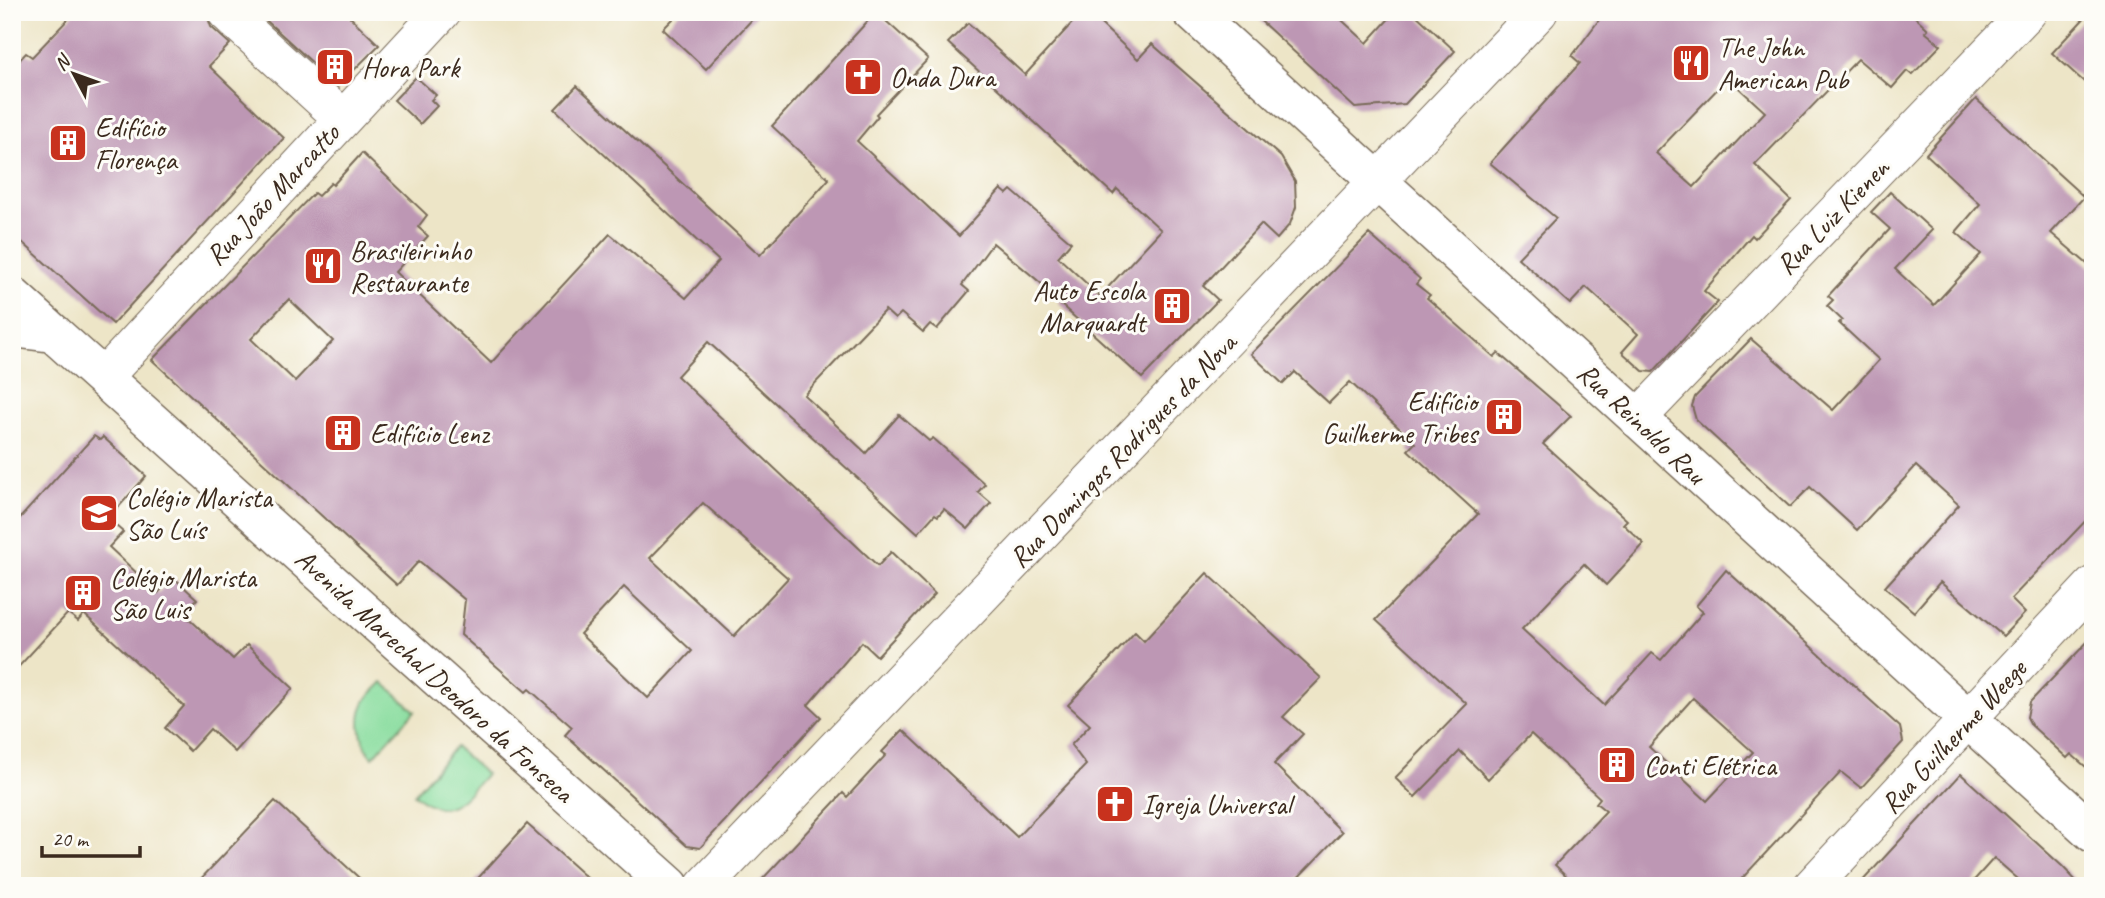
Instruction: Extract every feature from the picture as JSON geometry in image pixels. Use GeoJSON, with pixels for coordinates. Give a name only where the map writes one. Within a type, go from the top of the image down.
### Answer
{"type":"FeatureCollection","features":[{"type":"Feature","properties":{"kind":"main road","name":"Rua Reinoldo Rau"},"geometry":{"type":"LineString","coordinates":[[1192,12],[2093,833]]}},
{"type":"Feature","properties":{"kind":"main road","name":"Avenida Marechal Deodoro da Fonseca"},"geometry":{"type":"LineString","coordinates":[[12,296],[670,886]]}},
{"type":"Feature","properties":{"kind":"main road"},"geometry":{"type":"LineString","coordinates":[[12,328],[53,333]]}},
{"type":"Feature","properties":{"kind":"street"},"geometry":{"type":"LineString","coordinates":[[226,12],[342,118]]}},
{"type":"Feature","properties":{"kind":"street","name":"Rua João Marcatto"},"geometry":{"type":"LineString","coordinates":[[103,377],[442,12]]}},
{"type":"Feature","properties":{"kind":"street","name":"Rua Domingos Rodrigues da Nova"},"geometry":{"type":"LineString","coordinates":[[704,886],[1539,12]]}},
{"type":"Feature","properties":{"kind":"street","name":"Rua Luiz Kienen"},"geometry":{"type":"LineString","coordinates":[[1637,419],[2028,12]]}},
{"type":"Feature","properties":{"kind":"street","name":"Rua Guilherme Weege"},"geometry":{"type":"LineString","coordinates":[[1812,886],[2093,585]]}},
{"type":"Feature","properties":{"kind":"green space"},"geometry":{"type":"Polygon","coordinates":[[[383,682],[415,711],[373,757],[365,746],[360,717],[365,701],[383,682]]]}},
{"type":"Feature","properties":{"kind":"green space"},"geometry":{"type":"Polygon","coordinates":[[[455,747],[486,774],[454,805],[436,807],[426,803],[414,794],[455,747]]]}},
{"type":"Feature","properties":{"kind":"building"},"geometry":{"type":"Polygon","coordinates":[[[75,12],[206,12],[211,27],[230,44],[209,66],[284,138],[113,324],[12,233],[12,68],[26,53],[32,57],[75,12]]]}},
{"type":"Feature","properties":{"kind":"building","name":"Hora Park"},"geometry":{"type":"Polygon","coordinates":[[[257,12],[345,12],[379,45],[338,86],[257,12]]]}},
{"type":"Feature","properties":{"kind":"building"},"geometry":{"type":"Polygon","coordinates":[[[680,12],[759,12],[706,69],[663,29],[680,12]]]}},
{"type":"Feature","properties":{"kind":"building"},"geometry":{"type":"Polygon","coordinates":[[[876,12],[928,59],[876,114],[878,116],[857,141],[959,236],[1001,189],[1007,194],[1011,190],[1071,242],[1058,257],[1100,296],[1161,230],[1117,189],[1113,194],[948,43],[968,23],[1025,75],[1082,12],[1088,12],[1138,59],[1152,44],[1281,157],[1295,181],[1296,207],[1290,224],[1277,239],[1261,224],[1203,286],[1218,300],[1142,378],[1059,303],[1061,300],[993,243],[962,285],[969,291],[937,329],[930,324],[923,332],[901,313],[895,319],[885,310],[804,395],[866,453],[899,415],[929,441],[933,438],[985,484],[978,492],[991,503],[968,529],[944,509],[938,516],[935,514],[918,533],[708,342],[677,376],[878,566],[891,552],[935,594],[877,656],[862,642],[808,705],[821,717],[700,848],[687,846],[565,735],[572,727],[529,689],[526,692],[461,635],[465,600],[419,561],[397,585],[152,360],[314,193],[318,196],[331,183],[333,185],[362,153],[427,215],[418,227],[428,236],[395,272],[491,363],[610,234],[686,298],[719,261],[555,109],[577,86],[760,255],[829,179],[772,126],[876,12]],[[289,299],[251,339],[295,381],[333,341],[289,299]],[[703,503],[650,558],[734,636],[788,578],[703,503]],[[624,587],[580,634],[648,698],[692,651],[624,587]]]}},
{"type":"Feature","properties":{"kind":"building"},"geometry":{"type":"Polygon","coordinates":[[[1251,12],[1333,12],[1367,43],[1395,12],[1413,12],[1455,51],[1405,104],[1355,108],[1251,12]]]}},
{"type":"Feature","properties":{"kind":"building"},"geometry":{"type":"Polygon","coordinates":[[[1605,12],[1910,12],[1928,29],[1925,32],[1941,45],[1912,75],[1907,71],[1892,88],[1858,59],[1755,165],[1791,200],[1755,238],[1752,235],[1704,291],[1718,302],[1653,372],[1643,371],[1622,352],[1638,334],[1586,287],[1570,304],[1518,258],[1556,218],[1490,163],[1580,63],[1572,56],[1605,12]],[[1728,78],[1656,153],[1694,187],[1765,112],[1728,78]]]}},
{"type":"Feature","properties":{"kind":"building"},"geometry":{"type":"Polygon","coordinates":[[[2090,12],[2093,12],[2093,90],[2052,53],[2090,12]]]}},
{"type":"Feature","properties":{"kind":"building"},"geometry":{"type":"Polygon","coordinates":[[[416,77],[436,95],[431,100],[437,106],[420,124],[394,100],[416,77]]]}},
{"type":"Feature","properties":{"kind":"building"},"geometry":{"type":"Polygon","coordinates":[[[1976,99],[2084,197],[2051,233],[2093,269],[2093,513],[2011,599],[2025,613],[2003,636],[1940,582],[1914,612],[1885,587],[1959,505],[1916,466],[1857,530],[1810,487],[1790,507],[1696,420],[1692,406],[1695,397],[1751,339],[1833,410],[1879,360],[1839,323],[1842,320],[1827,306],[1833,300],[1828,296],[1890,229],[1871,212],[1890,192],[1932,230],[1895,269],[1934,305],[1981,254],[1956,232],[1980,204],[1926,154],[1976,99]]]}},
{"type":"Feature","properties":{"kind":"building"},"geometry":{"type":"Polygon","coordinates":[[[1369,234],[1420,279],[1416,284],[1430,295],[1427,298],[1494,357],[1498,353],[1571,416],[1543,444],[1627,520],[1623,524],[1644,544],[1606,585],[1584,564],[1522,629],[1604,705],[1652,653],[1661,660],[1703,612],[1696,606],[1726,570],[1900,727],[1903,742],[1861,788],[1841,772],[1735,886],[1577,886],[1555,865],[1606,811],[1596,803],[1600,798],[1531,734],[1488,779],[1460,751],[1415,797],[1395,778],[1467,704],[1376,620],[1478,514],[1408,450],[1415,443],[1350,382],[1329,403],[1295,372],[1283,384],[1251,354],[1369,234]],[[1693,698],[1649,747],[1707,801],[1753,752],[1693,698]]]}},
{"type":"Feature","properties":{"kind":"building","name":"Colégio Marista São Luis"},"geometry":{"type":"Polygon","coordinates":[[[94,436],[100,440],[103,437],[146,476],[108,519],[123,532],[109,547],[158,593],[173,577],[197,599],[184,614],[233,659],[247,645],[293,688],[235,752],[210,729],[190,751],[165,728],[184,706],[84,614],[78,621],[68,613],[12,674],[12,527],[94,436]]]}},
{"type":"Feature","properties":{"kind":"building"},"geometry":{"type":"Polygon","coordinates":[[[1207,573],[1321,678],[1283,717],[1303,734],[1274,764],[1342,832],[1290,886],[756,886],[843,793],[847,797],[886,755],[882,752],[903,730],[1017,837],[1086,765],[1071,745],[1090,725],[1068,705],[1135,632],[1144,641],[1207,573]]]}},
{"type":"Feature","properties":{"kind":"building"},"geometry":{"type":"Polygon","coordinates":[[[2093,636],[2093,773],[2071,754],[2067,758],[2031,725],[2027,717],[2030,702],[2093,636]]]}},
{"type":"Feature","properties":{"kind":"building"},"geometry":{"type":"Polygon","coordinates":[[[1961,774],[2081,886],[2026,886],[1994,858],[1969,886],[1858,886],[1961,774]]]}},
{"type":"Feature","properties":{"kind":"building"},"geometry":{"type":"Polygon","coordinates":[[[275,801],[368,886],[194,886],[275,801]]]}},
{"type":"Feature","properties":{"kind":"building"},"geometry":{"type":"Polygon","coordinates":[[[527,824],[596,886],[471,886],[527,824]]]}},
{"type":"Feature","properties":{"kind":"place","name":"The John American Pub"},"geometry":{"type":"Point","coordinates":[1691,63]}},
{"type":"Feature","properties":{"kind":"place","name":"Hora Park"},"geometry":{"type":"Point","coordinates":[335,67]}},
{"type":"Feature","properties":{"kind":"place","name":"Onda Dura"},"geometry":{"type":"Point","coordinates":[863,77]}},
{"type":"Feature","properties":{"kind":"place","name":"Edifício Florença"},"geometry":{"type":"Point","coordinates":[68,143]}},
{"type":"Feature","properties":{"kind":"place","name":"Brasileirinho Restaurante"},"geometry":{"type":"Point","coordinates":[323,266]}},
{"type":"Feature","properties":{"kind":"place","name":"Auto Escola Marquardt"},"geometry":{"type":"Point","coordinates":[1172,306]}},
{"type":"Feature","properties":{"kind":"place","name":"Edifício Guilherme Tribes"},"geometry":{"type":"Point","coordinates":[1504,417]}},
{"type":"Feature","properties":{"kind":"place","name":"Edifício Lenz"},"geometry":{"type":"Point","coordinates":[343,433]}},
{"type":"Feature","properties":{"kind":"place","name":"Colégio Marista São Luís"},"geometry":{"type":"Point","coordinates":[99,513]}},
{"type":"Feature","properties":{"kind":"place","name":"Colégio Marista São Luis"},"geometry":{"type":"Point","coordinates":[83,593]}},
{"type":"Feature","properties":{"kind":"place","name":"Conti Elétrica"},"geometry":{"type":"Point","coordinates":[1617,765]}},
{"type":"Feature","properties":{"kind":"place","name":"Igreja Universal"},"geometry":{"type":"Point","coordinates":[1115,804]}}]}
